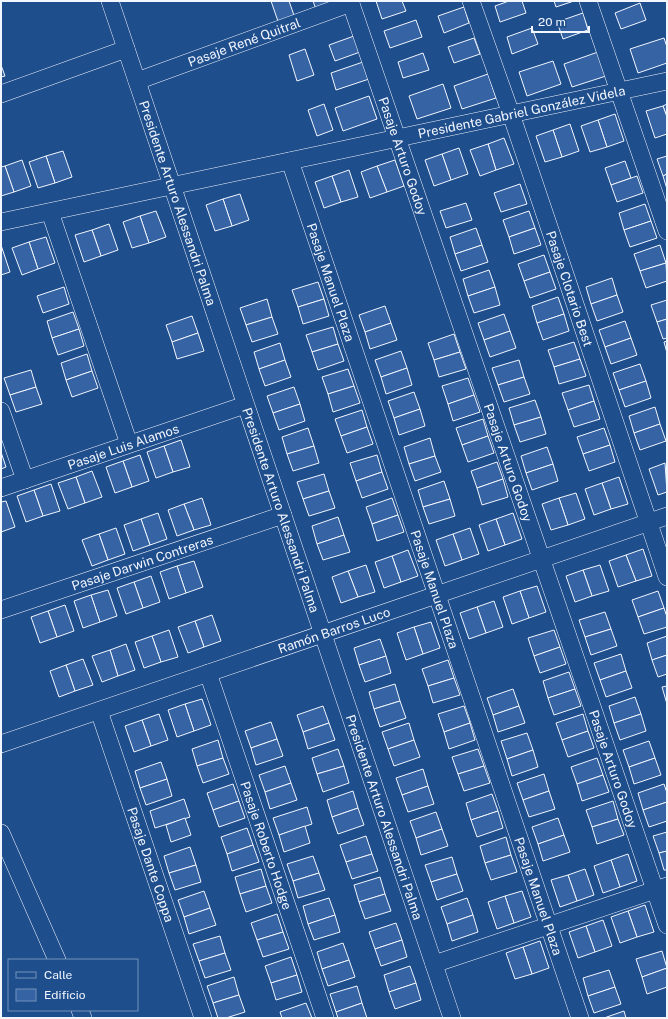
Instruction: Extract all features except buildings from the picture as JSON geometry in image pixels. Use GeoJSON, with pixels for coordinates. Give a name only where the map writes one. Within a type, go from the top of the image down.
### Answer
{"type":"FeatureCollection","features":[{"type":"Feature","properties":{"kind":"street","name":"Presidente Arturo Alessandri Palma"},"geometry":{"type":"LineString","coordinates":[[110,1],[452,1018]]}},
{"type":"Feature","properties":{"kind":"street","name":"Pasaje Clotario Best"},"geometry":{"type":"LineString","coordinates":[[472,1],[667,577]]}},
{"type":"Feature","properties":{"kind":"street"},"geometry":{"type":"LineString","coordinates":[[588,1],[667,231]]}},
{"type":"Feature","properties":{"kind":"street","name":"Pasaje René Quitral"},"geometry":{"type":"LineString","coordinates":[[137,81],[351,2]]}},
{"type":"Feature","properties":{"kind":"street","name":"Pasaje Arturo Godoy"},"geometry":{"type":"LineString","coordinates":[[351,2],[542,559],[661,888],[667,925]]}},
{"type":"Feature","properties":{"kind":"street"},"geometry":{"type":"LineString","coordinates":[[1,94],[126,49]]}},
{"type":"Feature","properties":{"kind":"street","name":"Presidente Gabriel González Videla"},"geometry":{"type":"LineString","coordinates":[[1,222],[667,81]]}},
{"type":"Feature","properties":{"kind":"street","name":"Pasaje Manuel Plaza"},"geometry":{"type":"LineString","coordinates":[[290,161],[580,1018]]}},
{"type":"Feature","properties":{"kind":"street"},"geometry":{"type":"LineString","coordinates":[[50,212],[129,444]]}},
{"type":"Feature","properties":{"kind":"street","name":"Pasaje Luis Alamos"},"geometry":{"type":"LineString","coordinates":[[1,488],[245,405]]}},
{"type":"Feature","properties":{"kind":"street"},"geometry":{"type":"LineString","coordinates":[[1,411],[25,480]]}},
{"type":"Feature","properties":{"kind":"street","name":"Pasaje Darwin Contreras"},"geometry":{"type":"LineString","coordinates":[[1,610],[283,515]]}},
{"type":"Feature","properties":{"kind":"street","name":"Ramón Barros Luco"},"geometry":{"type":"LineString","coordinates":[[2,740],[99,711],[667,516]]}},
{"type":"Feature","properties":{"kind":"street","name":"Pasaje Roberto Hodge"},"geometry":{"type":"LineString","coordinates":[[208,674],[325,1018]]}},
{"type":"Feature","properties":{"kind":"street","name":"Pasaje Dante Coppa"},"geometry":{"type":"LineString","coordinates":[[99,711],[203,1018]]}},
{"type":"Feature","properties":{"kind":"street"},"geometry":{"type":"LineString","coordinates":[[1,833],[57,959]]}},
{"type":"Feature","properties":{"kind":"street"},"geometry":{"type":"LineString","coordinates":[[434,964],[661,888]]}}]}
